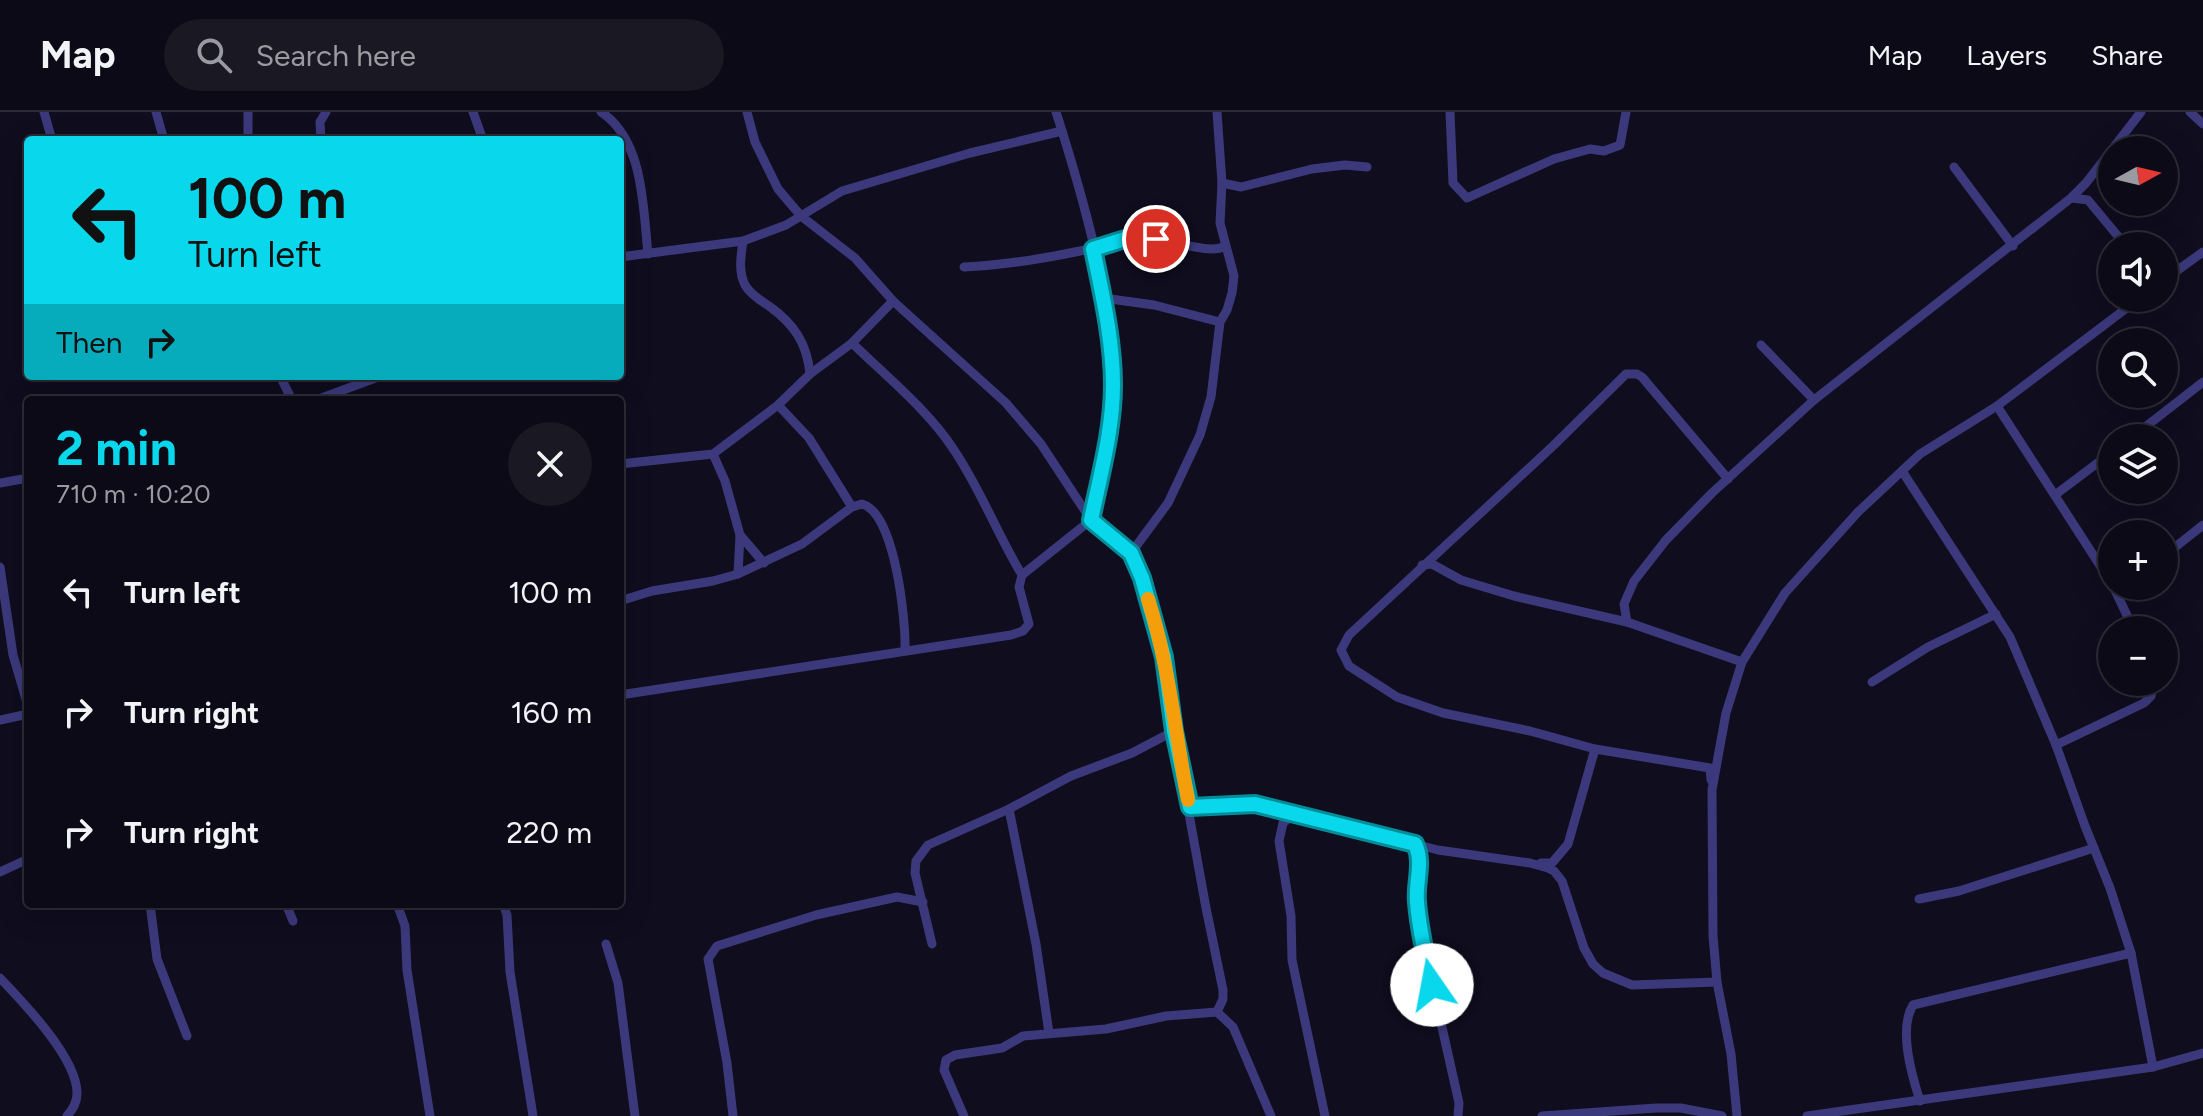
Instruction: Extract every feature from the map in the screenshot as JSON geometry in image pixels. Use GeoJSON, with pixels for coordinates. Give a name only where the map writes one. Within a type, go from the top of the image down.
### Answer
{"type":"FeatureCollection","features":[{"type":"Feature","properties":{"kind":"street"},"geometry":{"type":"LineString","coordinates":[[44,112],[51,136]]}},
{"type":"Feature","properties":{"kind":"street"},"geometry":{"type":"LineString","coordinates":[[156,112],[163,136]]}},
{"type":"Feature","properties":{"kind":"street"},"geometry":{"type":"LineString","coordinates":[[248,112],[248,136]]}},
{"type":"Feature","properties":{"kind":"street"},"geometry":{"type":"LineString","coordinates":[[321,136],[320,122],[326,112]]}},
{"type":"Feature","properties":{"kind":"street"},"geometry":{"type":"LineString","coordinates":[[473,112],[482,136]]}},
{"type":"Feature","properties":{"kind":"street"},"geometry":{"type":"LineString","coordinates":[[601,112],[616,116],[624,136]]}},
{"type":"Feature","properties":{"kind":"street"},"geometry":{"type":"LineString","coordinates":[[747,112],[755,142],[778,189],[801,216],[865,267],[893,301],[1006,403],[1041,444],[1091,520],[1131,553],[1146,591],[1164,657],[1174,731],[1223,990],[1217,1012]]}},
{"type":"Feature","properties":{"kind":"street"},"geometry":{"type":"LineString","coordinates":[[624,694],[951,645],[1023,631],[1029,624],[1019,587],[1022,575],[1091,520],[1112,403],[1111,353],[1103,298],[1056,112]]}},
{"type":"Feature","properties":{"kind":"street"},"geometry":{"type":"LineString","coordinates":[[1131,553],[1168,503],[1200,435],[1213,385],[1220,322],[1227,310],[1234,276],[1220,223],[1222,183],[1217,112]]}},
{"type":"Feature","properties":{"kind":"street"},"geometry":{"type":"LineString","coordinates":[[1450,112],[1453,183],[1467,198],[1554,159],[1590,149],[1604,151],[1620,145],[1626,112]]}},
{"type":"Feature","properties":{"kind":"street"},"geometry":{"type":"LineString","coordinates":[[1627,622],[1624,604],[1634,581],[1666,540],[1814,400],[2071,198],[2141,112]]}},
{"type":"Feature","properties":{"kind":"street"},"geometry":{"type":"LineString","coordinates":[[2190,112],[2203,124]]}},
{"type":"Feature","properties":{"kind":"street"},"geometry":{"type":"LineString","coordinates":[[624,257],[743,241],[801,216],[842,191],[970,153],[1062,131]]}},
{"type":"Feature","properties":{"kind":"street"},"geometry":{"type":"LineString","coordinates":[[624,137],[636,168],[648,254]]}},
{"type":"Feature","properties":{"kind":"street"},"geometry":{"type":"LineString","coordinates":[[1222,183],[1241,187],[1312,169],[1345,165],[1367,167]]}},
{"type":"Feature","properties":{"kind":"street"},"geometry":{"type":"LineString","coordinates":[[1954,167],[2013,246]]}},
{"type":"Feature","properties":{"kind":"street"},"geometry":{"type":"LineString","coordinates":[[2086,183],[2088,200],[2114,232]]}},
{"type":"Feature","properties":{"kind":"street"},"geometry":{"type":"LineString","coordinates":[[2071,198],[2088,200]]}},
{"type":"Feature","properties":{"kind":"street"},"geometry":{"type":"LineString","coordinates":[[964,267],[1040,259],[1141,238],[1171,240],[1207,250],[1225,246]]}},
{"type":"Feature","properties":{"kind":"street"},"geometry":{"type":"LineString","coordinates":[[743,241],[740,265],[746,287],[796,331],[808,358],[810,374]]}},
{"type":"Feature","properties":{"kind":"street"},"geometry":{"type":"LineString","coordinates":[[2178,270],[2203,252]]}},
{"type":"Feature","properties":{"kind":"street"},"geometry":{"type":"LineString","coordinates":[[1103,298],[1154,305],[1220,322]]}},
{"type":"Feature","properties":{"kind":"street"},"geometry":{"type":"LineString","coordinates":[[624,464],[713,454],[852,343],[893,301]]}},
{"type":"Feature","properties":{"kind":"street"},"geometry":{"type":"LineString","coordinates":[[1712,790],[1726,713],[1742,662],[1785,593],[1858,512],[1920,454],[1997,406],[2121,312]]}},
{"type":"Feature","properties":{"kind":"street"},"geometry":{"type":"LineString","coordinates":[[852,343],[935,425],[953,447],[1022,575]]}},
{"type":"Feature","properties":{"kind":"street"},"geometry":{"type":"LineString","coordinates":[[1761,345],[1814,400]]}},
{"type":"Feature","properties":{"kind":"street"},"geometry":{"type":"LineString","coordinates":[[1710,768],[1595,749],[1530,731],[1443,713],[1397,697],[1349,666],[1341,650],[1344,641],[1422,565],[1554,445],[1626,374],[1642,377],[1728,479]]}},
{"type":"Feature","properties":{"kind":"street"},"geometry":{"type":"LineString","coordinates":[[327,396],[370,380]]}},
{"type":"Feature","properties":{"kind":"street"},"geometry":{"type":"LineString","coordinates":[[2149,424],[2203,382]]}},
{"type":"Feature","properties":{"kind":"street"},"geometry":{"type":"LineString","coordinates":[[778,405],[809,438],[852,507]]}},
{"type":"Feature","properties":{"kind":"street"},"geometry":{"type":"LineString","coordinates":[[1997,406],[2098,559]]}},
{"type":"Feature","properties":{"kind":"street"},"geometry":{"type":"LineString","coordinates":[[713,454],[725,481],[740,535],[738,574]]}},
{"type":"Feature","properties":{"kind":"street"},"geometry":{"type":"LineString","coordinates":[[2055,495],[2098,463]]}},
{"type":"Feature","properties":{"kind":"street"},"geometry":{"type":"LineString","coordinates":[[1902,471],[2010,637],[2056,745],[2131,953],[2153,1067]]}},
{"type":"Feature","properties":{"kind":"street"},"geometry":{"type":"LineString","coordinates":[[0,483],[24,479]]}},
{"type":"Feature","properties":{"kind":"street"},"geometry":{"type":"LineString","coordinates":[[624,600],[738,574],[802,544],[852,507],[862,504],[873,510],[893,555],[903,606],[905,650]]}},
{"type":"Feature","properties":{"kind":"street"},"geometry":{"type":"LineString","coordinates":[[2178,545],[2203,525]]}},
{"type":"Feature","properties":{"kind":"street"},"geometry":{"type":"LineString","coordinates":[[740,535],[764,563]]}},
{"type":"Feature","properties":{"kind":"street"},"geometry":{"type":"LineString","coordinates":[[1422,565],[1432,564],[1461,580],[1514,596],[1627,622],[1742,662]]}},
{"type":"Feature","properties":{"kind":"street"},"geometry":{"type":"LineString","coordinates":[[0,567],[13,655],[24,692]]}},
{"type":"Feature","properties":{"kind":"street"},"geometry":{"type":"LineString","coordinates":[[1872,682],[1928,647],[1996,614]]}},
{"type":"Feature","properties":{"kind":"street"},"geometry":{"type":"LineString","coordinates":[[2056,745],[2144,703],[2151,696]]}},
{"type":"Feature","properties":{"kind":"street"},"geometry":{"type":"LineString","coordinates":[[0,720],[24,715]]}},
{"type":"Feature","properties":{"kind":"street"},"geometry":{"type":"LineString","coordinates":[[932,944],[915,873],[920,852],[928,845],[1009,809],[1071,776],[1132,753],[1174,731]]}},
{"type":"Feature","properties":{"kind":"street"},"geometry":{"type":"LineString","coordinates":[[1190,807],[1242,803],[1438,850],[1530,863],[1552,863],[1568,844],[1595,749]]}},
{"type":"Feature","properties":{"kind":"street"},"geometry":{"type":"LineString","coordinates":[[1718,756],[1713,756],[1710,768],[1713,936],[1737,1116]]}},
{"type":"Feature","properties":{"kind":"street"},"geometry":{"type":"LineString","coordinates":[[1009,809],[1036,944],[1049,1033]]}},
{"type":"Feature","properties":{"kind":"street"},"geometry":{"type":"LineString","coordinates":[[1304,816],[1289,818],[1283,823],[1279,841],[1291,916],[1292,960],[1325,1116]]}},
{"type":"Feature","properties":{"kind":"street"},"geometry":{"type":"LineString","coordinates":[[1415,844],[1420,860],[1416,881],[1419,925],[1459,1103],[1458,1116]]}},
{"type":"Feature","properties":{"kind":"street"},"geometry":{"type":"LineString","coordinates":[[1919,899],[1959,891],[2094,848]]}},
{"type":"Feature","properties":{"kind":"street"},"geometry":{"type":"LineString","coordinates":[[1420,860],[1438,850]]}},
{"type":"Feature","properties":{"kind":"street"},"geometry":{"type":"LineString","coordinates":[[0,872],[24,861]]}},
{"type":"Feature","properties":{"kind":"street"},"geometry":{"type":"LineString","coordinates":[[1530,863],[1554,871],[1562,881],[1584,948],[1593,964],[1603,973],[1632,985],[1717,982]]}},
{"type":"Feature","properties":{"kind":"street"},"geometry":{"type":"LineString","coordinates":[[733,1116],[727,1063],[708,959],[717,946],[816,915],[897,897],[923,902]]}},
{"type":"Feature","properties":{"kind":"street"},"geometry":{"type":"LineString","coordinates":[[151,908],[157,959],[187,1036]]}},
{"type":"Feature","properties":{"kind":"street"},"geometry":{"type":"LineString","coordinates":[[288,908],[293,921]]}},
{"type":"Feature","properties":{"kind":"street"},"geometry":{"type":"LineString","coordinates":[[398,908],[405,926],[407,970],[430,1116]]}},
{"type":"Feature","properties":{"kind":"street"},"geometry":{"type":"LineString","coordinates":[[504,908],[510,972],[533,1116]]}},
{"type":"Feature","properties":{"kind":"street"},"geometry":{"type":"LineString","coordinates":[[606,944],[618,983],[635,1116]]}},
{"type":"Feature","properties":{"kind":"street"},"geometry":{"type":"LineString","coordinates":[[1920,1101],[1913,1080],[1905,1027],[1907,1014],[1913,1005],[2131,953]]}},
{"type":"Feature","properties":{"kind":"street"},"geometry":{"type":"LineString","coordinates":[[0,978],[33,1014],[64,1057],[78,1095],[74,1108],[67,1116]]}},
{"type":"Feature","properties":{"kind":"street"},"geometry":{"type":"LineString","coordinates":[[960,1115],[944,1070],[946,1060],[955,1055],[1002,1048],[1023,1036],[1106,1029],[1166,1016],[1217,1012],[1233,1027],[1271,1116]]}},
{"type":"Feature","properties":{"kind":"street"},"geometry":{"type":"LineString","coordinates":[[1807,1116],[2153,1067],[2203,1053]]}},
{"type":"Feature","properties":{"kind":"street"},"geometry":{"type":"LineString","coordinates":[[1542,1116],[1681,1108],[1722,1116]]}},
{"type":"Feature","properties":{"kind":"slow traffic"},"geometry":{"type":"LineString","coordinates":[[1148,599],[1164,657],[1188,800]]}},
{"type":"Feature","properties":{"kind":"route"},"geometry":{"type":"LineString","coordinates":[[1156,239],[1125,239],[1093,249],[1103,298],[1113,383],[1105,454],[1091,520],[1131,553],[1142,578],[1164,657],[1174,731],[1190,807],[1255,804],[1415,844],[1420,854],[1416,881],[1419,925],[1432,985]]}}]}
